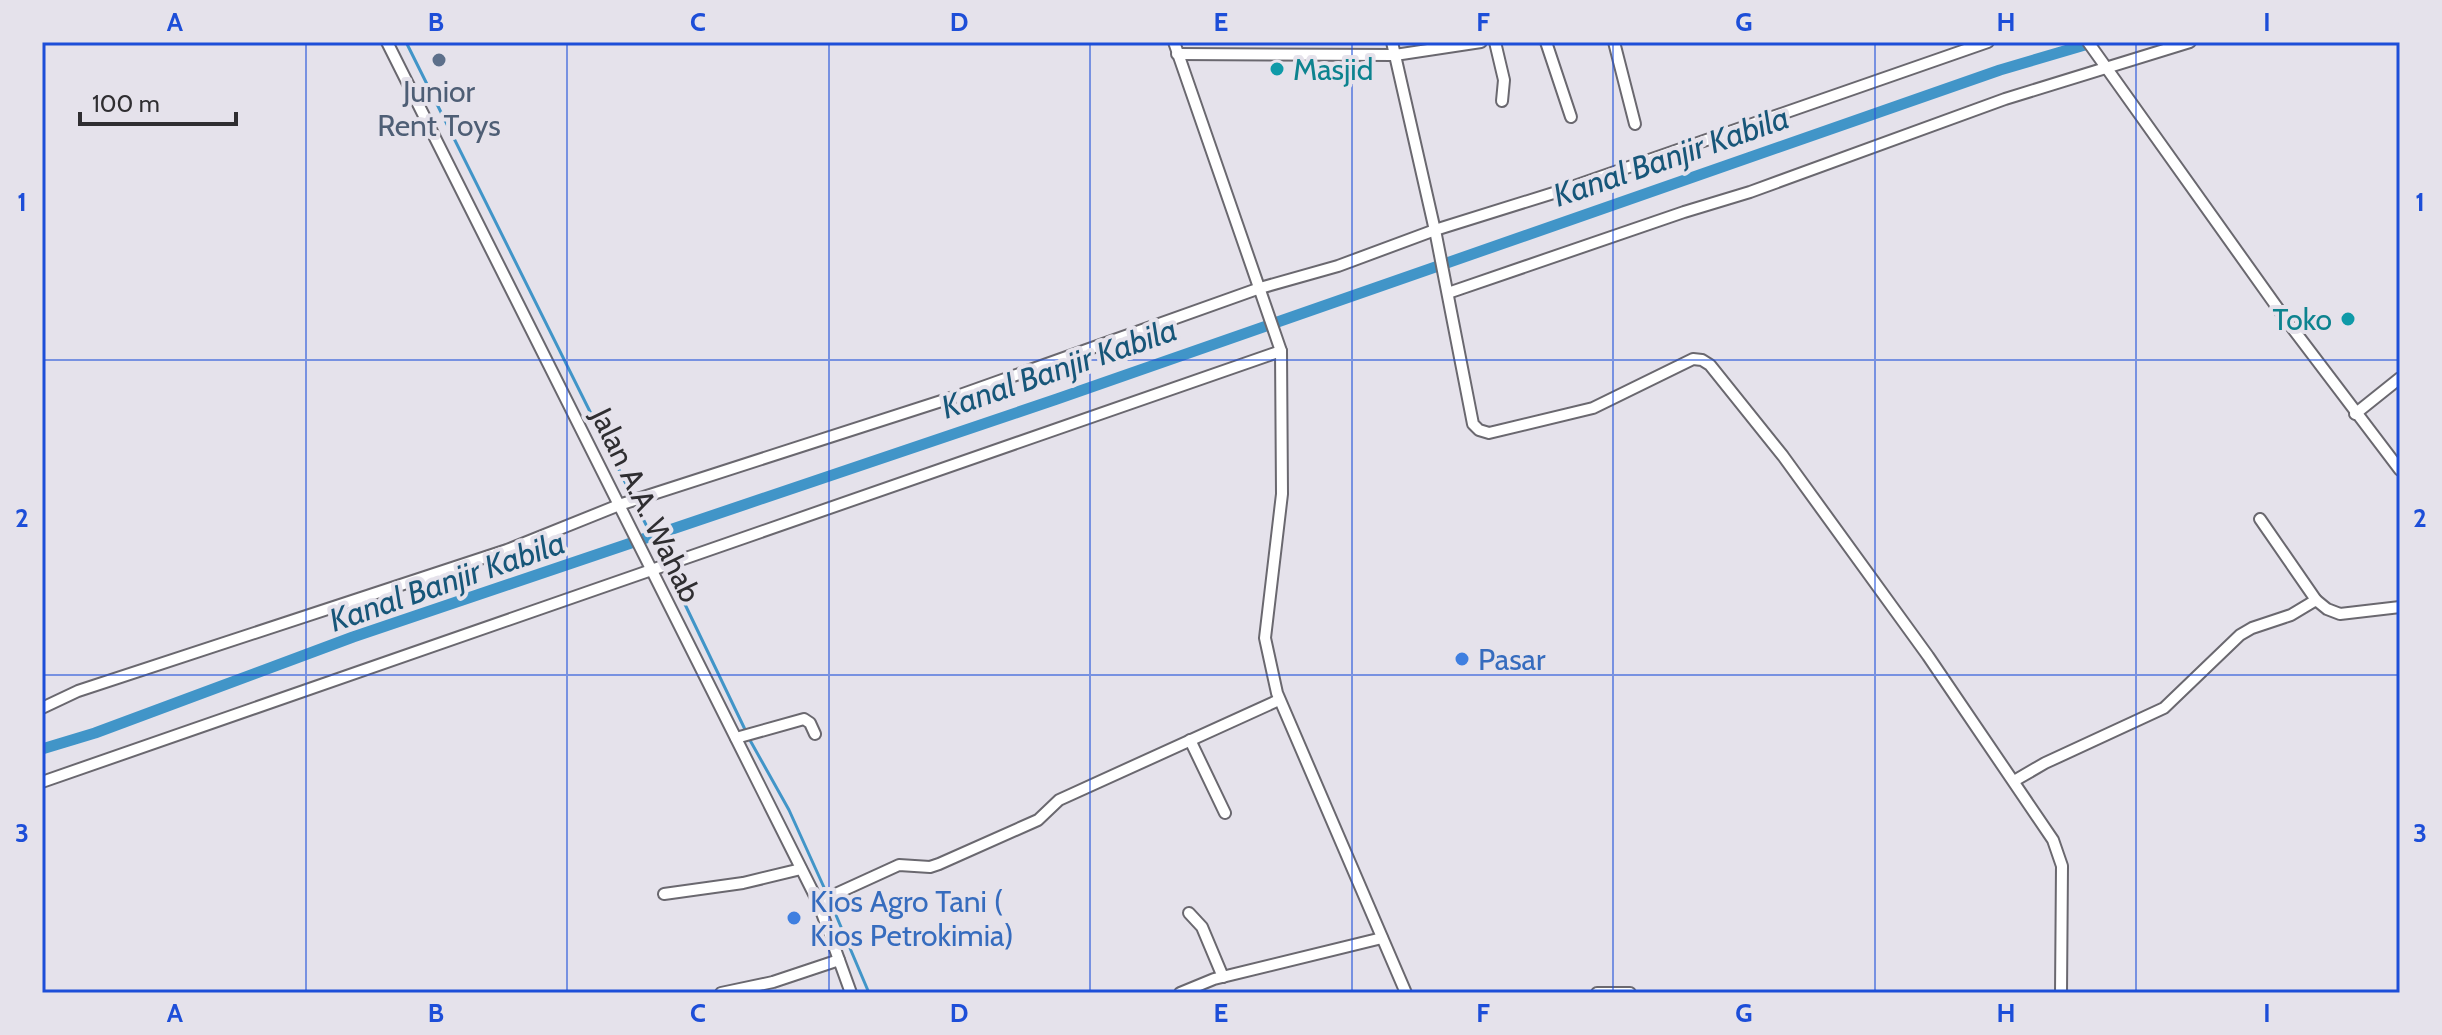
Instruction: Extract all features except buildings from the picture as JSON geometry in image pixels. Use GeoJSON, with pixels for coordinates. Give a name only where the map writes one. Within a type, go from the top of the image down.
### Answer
{"type":"FeatureCollection","features":[{"type":"Feature","properties":{"kind":"street","name":"Jalan A.A. Wahab"},"geometry":{"type":"LineString","coordinates":[[387,42],[650,569],[744,737],[801,869],[824,900],[851,993]]}},
{"type":"Feature","properties":{"kind":"street"},"geometry":{"type":"LineString","coordinates":[[1174,42],[1279,347],[1282,494],[1265,638],[1279,700],[1406,993]]}},
{"type":"Feature","properties":{"kind":"street"},"geometry":{"type":"LineString","coordinates":[[1392,42],[1436,233],[1473,424],[1489,433],[1593,408],[1693,359],[1710,365],[1783,456],[1928,656],[2059,852],[2062,866],[2061,993]]}},
{"type":"Feature","properties":{"kind":"street"},"geometry":{"type":"LineString","coordinates":[[1177,54],[1395,55],[1481,42]]}},
{"type":"Feature","properties":{"kind":"street"},"geometry":{"type":"LineString","coordinates":[[1495,42],[1504,80],[1502,101]]}},
{"type":"Feature","properties":{"kind":"street"},"geometry":{"type":"LineString","coordinates":[[1546,42],[1571,117]]}},
{"type":"Feature","properties":{"kind":"street"},"geometry":{"type":"LineString","coordinates":[[1614,42],[1635,124]]}},
{"type":"Feature","properties":{"kind":"street"},"geometry":{"type":"LineString","coordinates":[[42,708],[78,691],[518,546],[1988,42]]}},
{"type":"Feature","properties":{"kind":"street"},"geometry":{"type":"LineString","coordinates":[[2088,42],[2355,414],[2400,470]]}},
{"type":"Feature","properties":{"kind":"street"},"geometry":{"type":"LineString","coordinates":[[1448,293],[1750,192],[2005,99],[2190,42]]}},
{"type":"Feature","properties":{"kind":"street"},"geometry":{"type":"LineString","coordinates":[[42,782],[1279,347]]}},
{"type":"Feature","properties":{"kind":"street"},"geometry":{"type":"LineString","coordinates":[[2355,414],[2400,378]]}},
{"type":"Feature","properties":{"kind":"street"},"geometry":{"type":"LineString","coordinates":[[2260,519],[2316,600],[2327,609],[2340,614],[2400,607]]}},
{"type":"Feature","properties":{"kind":"street"},"geometry":{"type":"LineString","coordinates":[[2014,781],[2045,763],[2164,708],[2240,635],[2291,615],[2316,600]]}},
{"type":"Feature","properties":{"kind":"street"},"geometry":{"type":"LineString","coordinates":[[824,900],[899,865],[923,868],[939,864],[1041,818],[1059,800],[1279,700]]}},
{"type":"Feature","properties":{"kind":"street"},"geometry":{"type":"LineString","coordinates":[[744,737],[804,719],[813,726],[815,734]]}},
{"type":"Feature","properties":{"kind":"street"},"geometry":{"type":"LineString","coordinates":[[1190,740],[1225,813]]}},
{"type":"Feature","properties":{"kind":"street"},"geometry":{"type":"LineString","coordinates":[[664,894],[743,883],[801,869]]}},
{"type":"Feature","properties":{"kind":"street"},"geometry":{"type":"LineString","coordinates":[[1189,913],[1202,927],[1223,977]]}},
{"type":"Feature","properties":{"kind":"street"},"geometry":{"type":"LineString","coordinates":[[1180,993],[1223,977],[1382,938]]}},
{"type":"Feature","properties":{"kind":"street"},"geometry":{"type":"LineString","coordinates":[[721,993],[773,982],[839,960]]}},
{"type":"Feature","properties":{"kind":"street"},"geometry":{"type":"LineString","coordinates":[[1597,993],[1630,993]]}},
{"type":"Feature","properties":{"kind":"waterway"},"geometry":{"type":"LineString","coordinates":[[406,42],[632,496]]}},
{"type":"Feature","properties":{"kind":"waterway","name":"Kanal Banjir Kabila"},"geometry":{"type":"LineString","coordinates":[[42,749],[95,733],[353,637],[1057,399],[2000,70],[2095,42]]}},
{"type":"Feature","properties":{"kind":"waterway"},"geometry":{"type":"LineString","coordinates":[[635,503],[664,560]]}},
{"type":"Feature","properties":{"kind":"waterway"},"geometry":{"type":"LineString","coordinates":[[669,571],[751,742],[789,810],[827,894]]}},
{"type":"Feature","properties":{"kind":"waterway"},"geometry":{"type":"LineString","coordinates":[[830,901],[869,993]]}},
{"type":"Feature","properties":{"kind":"place","name":"Junior Rent Toys"},"geometry":{"type":"Point","coordinates":[439,60]}},
{"type":"Feature","properties":{"kind":"place","name":"Masjid"},"geometry":{"type":"Point","coordinates":[1277,69]}},
{"type":"Feature","properties":{"kind":"place","name":"Toko"},"geometry":{"type":"Point","coordinates":[2348,319]}},
{"type":"Feature","properties":{"kind":"place","name":"Pasar"},"geometry":{"type":"Point","coordinates":[1462,659]}},
{"type":"Feature","properties":{"kind":"place","name":"Kios Agro Tani ( Kios Petrokimia)"},"geometry":{"type":"Point","coordinates":[794,918]}}]}
